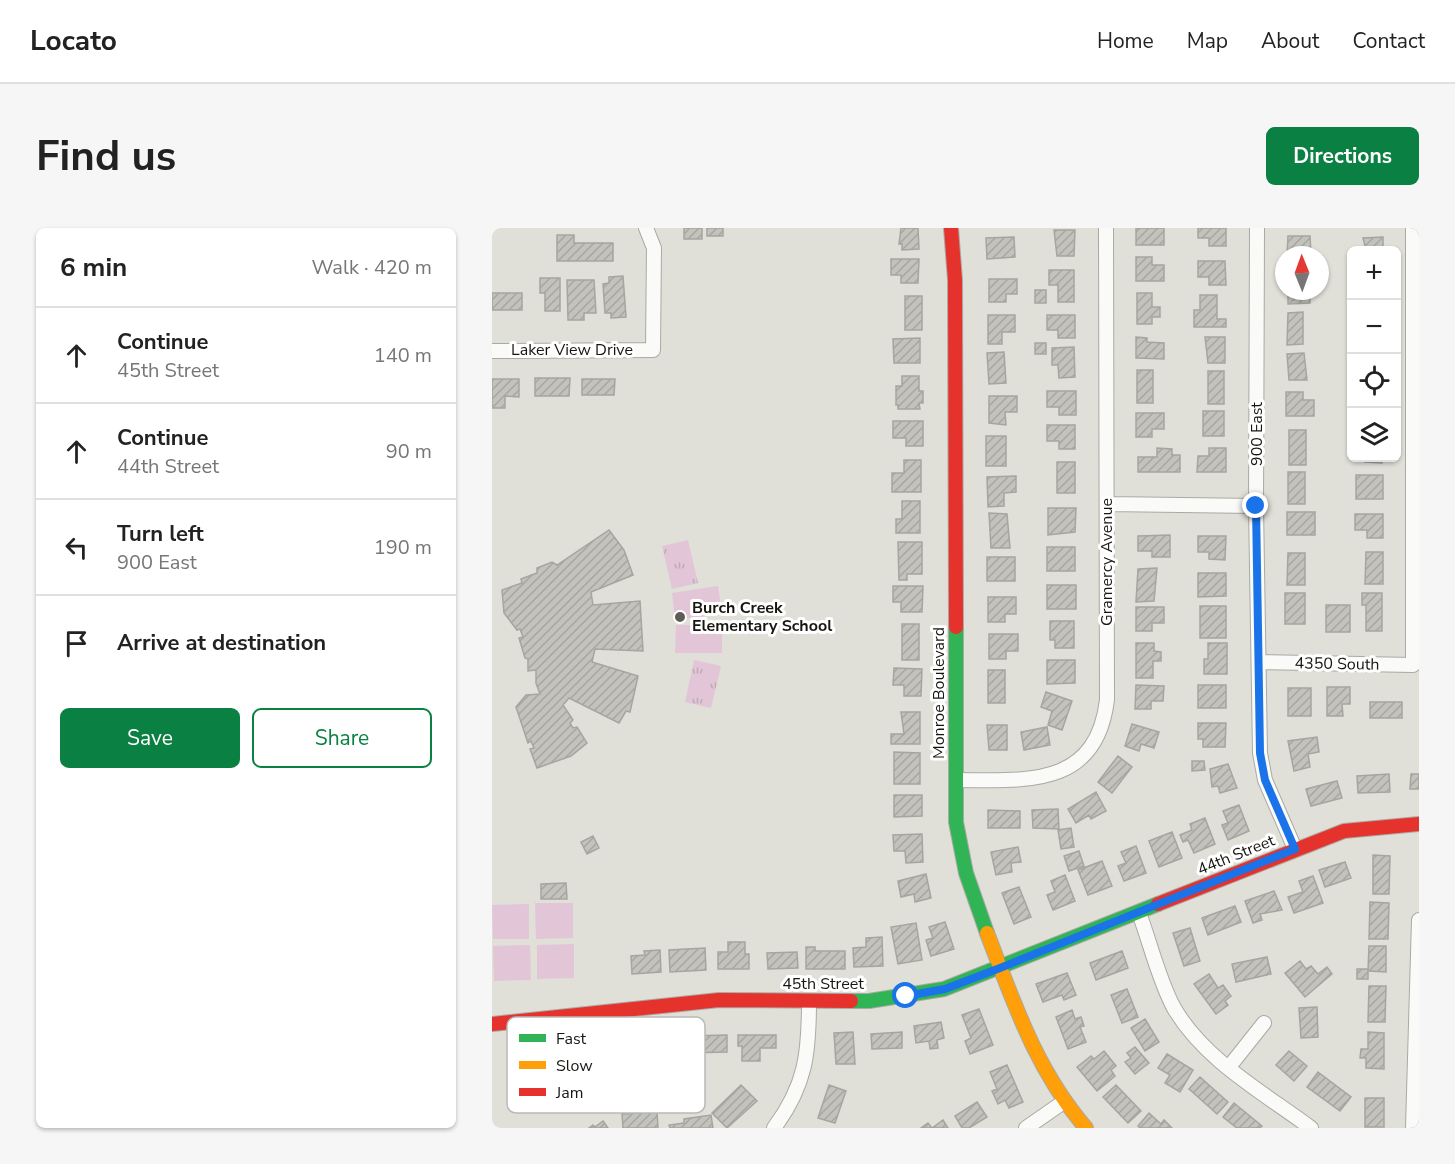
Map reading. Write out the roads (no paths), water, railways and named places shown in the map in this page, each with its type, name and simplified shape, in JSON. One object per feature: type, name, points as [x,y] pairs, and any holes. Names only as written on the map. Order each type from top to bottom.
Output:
[{"type":"street","name":"Laker View Drive","points":[[492,351],[653,350],[654,248],[646,228]]},
{"type":"street","name":"Monroe Boulevard","points":[[951,228],[955,280],[956,780],[959,859],[1035,1059],[1062,1103],[1086,1128]]},
{"type":"street","name":"Gramercy Avenue","points":[[956,780],[1022,779],[1062,772],[1089,751],[1100,735],[1107,700],[1106,228]]},
{"type":"street","name":"900 East","points":[[1257,228],[1256,506],[1260,753],[1265,780],[1295,849]]},
{"type":"street","points":[[1413,228],[1417,439]]},
{"type":"street","name":"4350 South","points":[[1260,662],[1413,665],[1417,439]]},
{"type":"street","points":[[1107,504],[1256,506]]},
{"type":"street","name":"44th Street","points":[[1139,912],[1344,831],[1419,824]]},
{"type":"street","points":[[1139,912],[1173,1006],[1192,1033],[1229,1067],[1311,1128]]},
{"type":"street","name":"45th Street","points":[[558,1017],[719,1000],[869,1001],[945,989],[1139,912]]},
{"type":"street","points":[[1413,1128],[1419,920]]},
{"type":"street","points":[[774,1128],[790,1106],[807,1062],[809,1001]]},
{"type":"street","name":"45th Street","points":[[492,1024],[507,1022]]},
{"type":"street","points":[[1229,1067],[1264,1023]]},
{"type":"street","points":[[1026,1128],[1062,1103]]},
{"type":"place","name":"Burch Creek Elementary School","points":[[680,617]]}]
